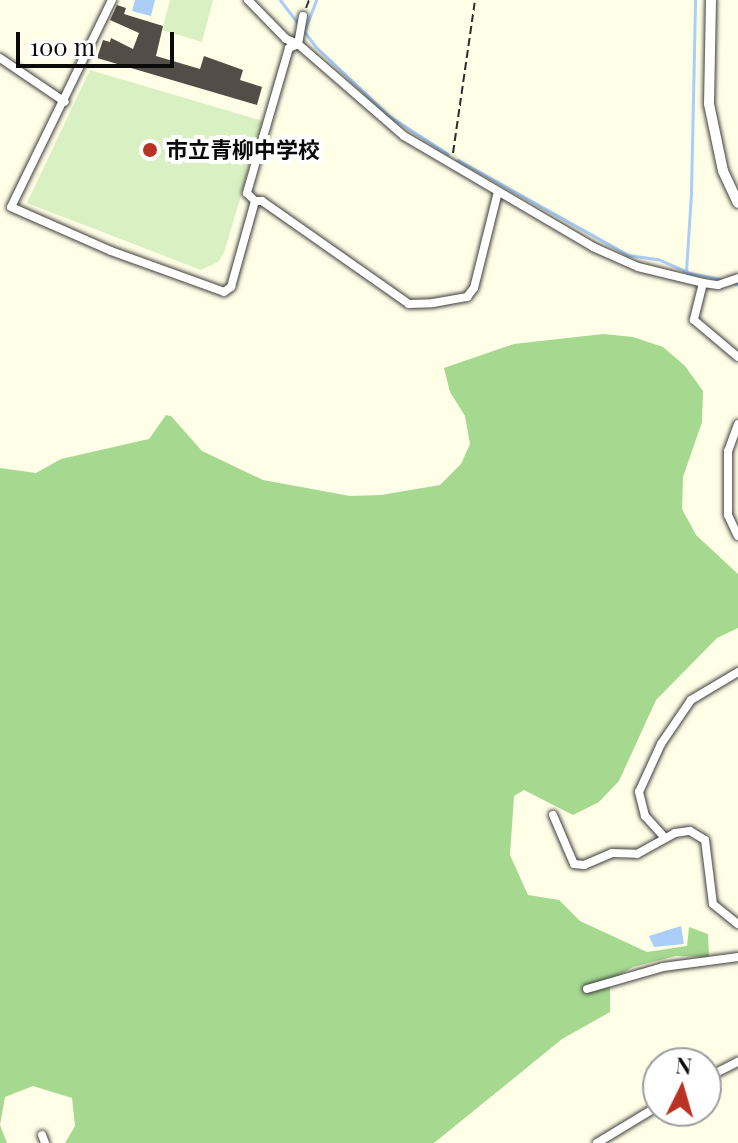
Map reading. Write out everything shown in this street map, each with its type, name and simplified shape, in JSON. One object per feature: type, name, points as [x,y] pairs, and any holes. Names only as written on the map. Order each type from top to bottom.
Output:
[{"type":"street","points":[[112,0],[65,102],[11,207],[111,251],[224,292],[231,287],[255,201]]},
{"type":"street","points":[[248,0],[286,39],[298,44],[404,136],[498,192],[613,257],[703,283],[718,285],[738,278]]},
{"type":"street","points":[[711,0],[710,115],[723,171],[738,203]]},
{"type":"street","points":[[298,44],[303,16]]},
{"type":"street","points":[[298,44],[289,48],[247,193],[255,201],[262,201],[409,304],[467,297],[474,288],[498,192]]},
{"type":"street","points":[[0,58],[65,102]]},
{"type":"street","points":[[703,283],[694,320],[738,357]]},
{"type":"street","points":[[738,424],[728,451],[728,515],[738,536]]},
{"type":"street","points":[[665,838],[645,816],[639,792],[661,744],[691,700],[738,672]]},
{"type":"street","points":[[553,815],[574,864],[584,865],[612,853],[637,854],[665,838],[690,831],[705,840],[713,904],[738,924]]},
{"type":"street","points":[[587,989],[663,967],[738,957]]},
{"type":"street","points":[[597,1143],[642,1116]]},
{"type":"path","points":[[452,165],[475,0]]},
{"type":"green space","points":[[170,0],[213,0],[202,42],[162,30]]},
{"type":"green space","points":[[90,70],[263,121],[224,253],[218,262],[201,270],[27,203]]},
{"type":"green space","points":[[603,334],[633,337],[663,347],[685,366],[703,391],[702,422],[683,477],[682,509],[696,535],[738,574],[738,628],[717,638],[656,700],[619,781],[599,802],[573,815],[524,790],[514,796],[510,855],[528,895],[559,900],[580,921],[647,952],[687,946],[689,927],[708,934],[709,957],[676,956],[633,967],[610,980],[610,1012],[562,1039],[434,1143],[65,1143],[75,1126],[72,1098],[33,1086],[5,1097],[0,1125],[0,468],[36,473],[61,459],[149,439],[166,415],[171,416],[202,451],[263,480],[350,496],[381,495],[440,485],[461,464],[470,444],[465,416],[450,392],[444,368],[514,344]]},
{"type":"green space","points":[[0,1125],[7,1143],[0,1143]]},
{"type":"water","points":[[135,0],[155,0],[151,16],[132,11]]},
{"type":"water","points":[[681,926],[684,944],[654,947],[649,936]]},
{"type":"building","points":[[117,5],[126,8],[124,14],[163,26],[156,56],[200,69],[204,56],[243,70],[240,80],[262,87],[257,105],[97,58],[103,40],[110,42],[111,38],[133,49],[139,33],[110,20]]},
{"type":"waterway","points":[[280,0],[316,47],[389,116],[448,154]]},
{"type":"waterway","points":[[305,29],[316,0]]},
{"type":"waterway","points":[[686,271],[691,193],[695,0]]},
{"type":"waterway","points":[[458,160],[628,255],[658,259],[690,273],[721,279]]},
{"type":"place","name":"市立青柳中学校","points":[[150,150]]}]
